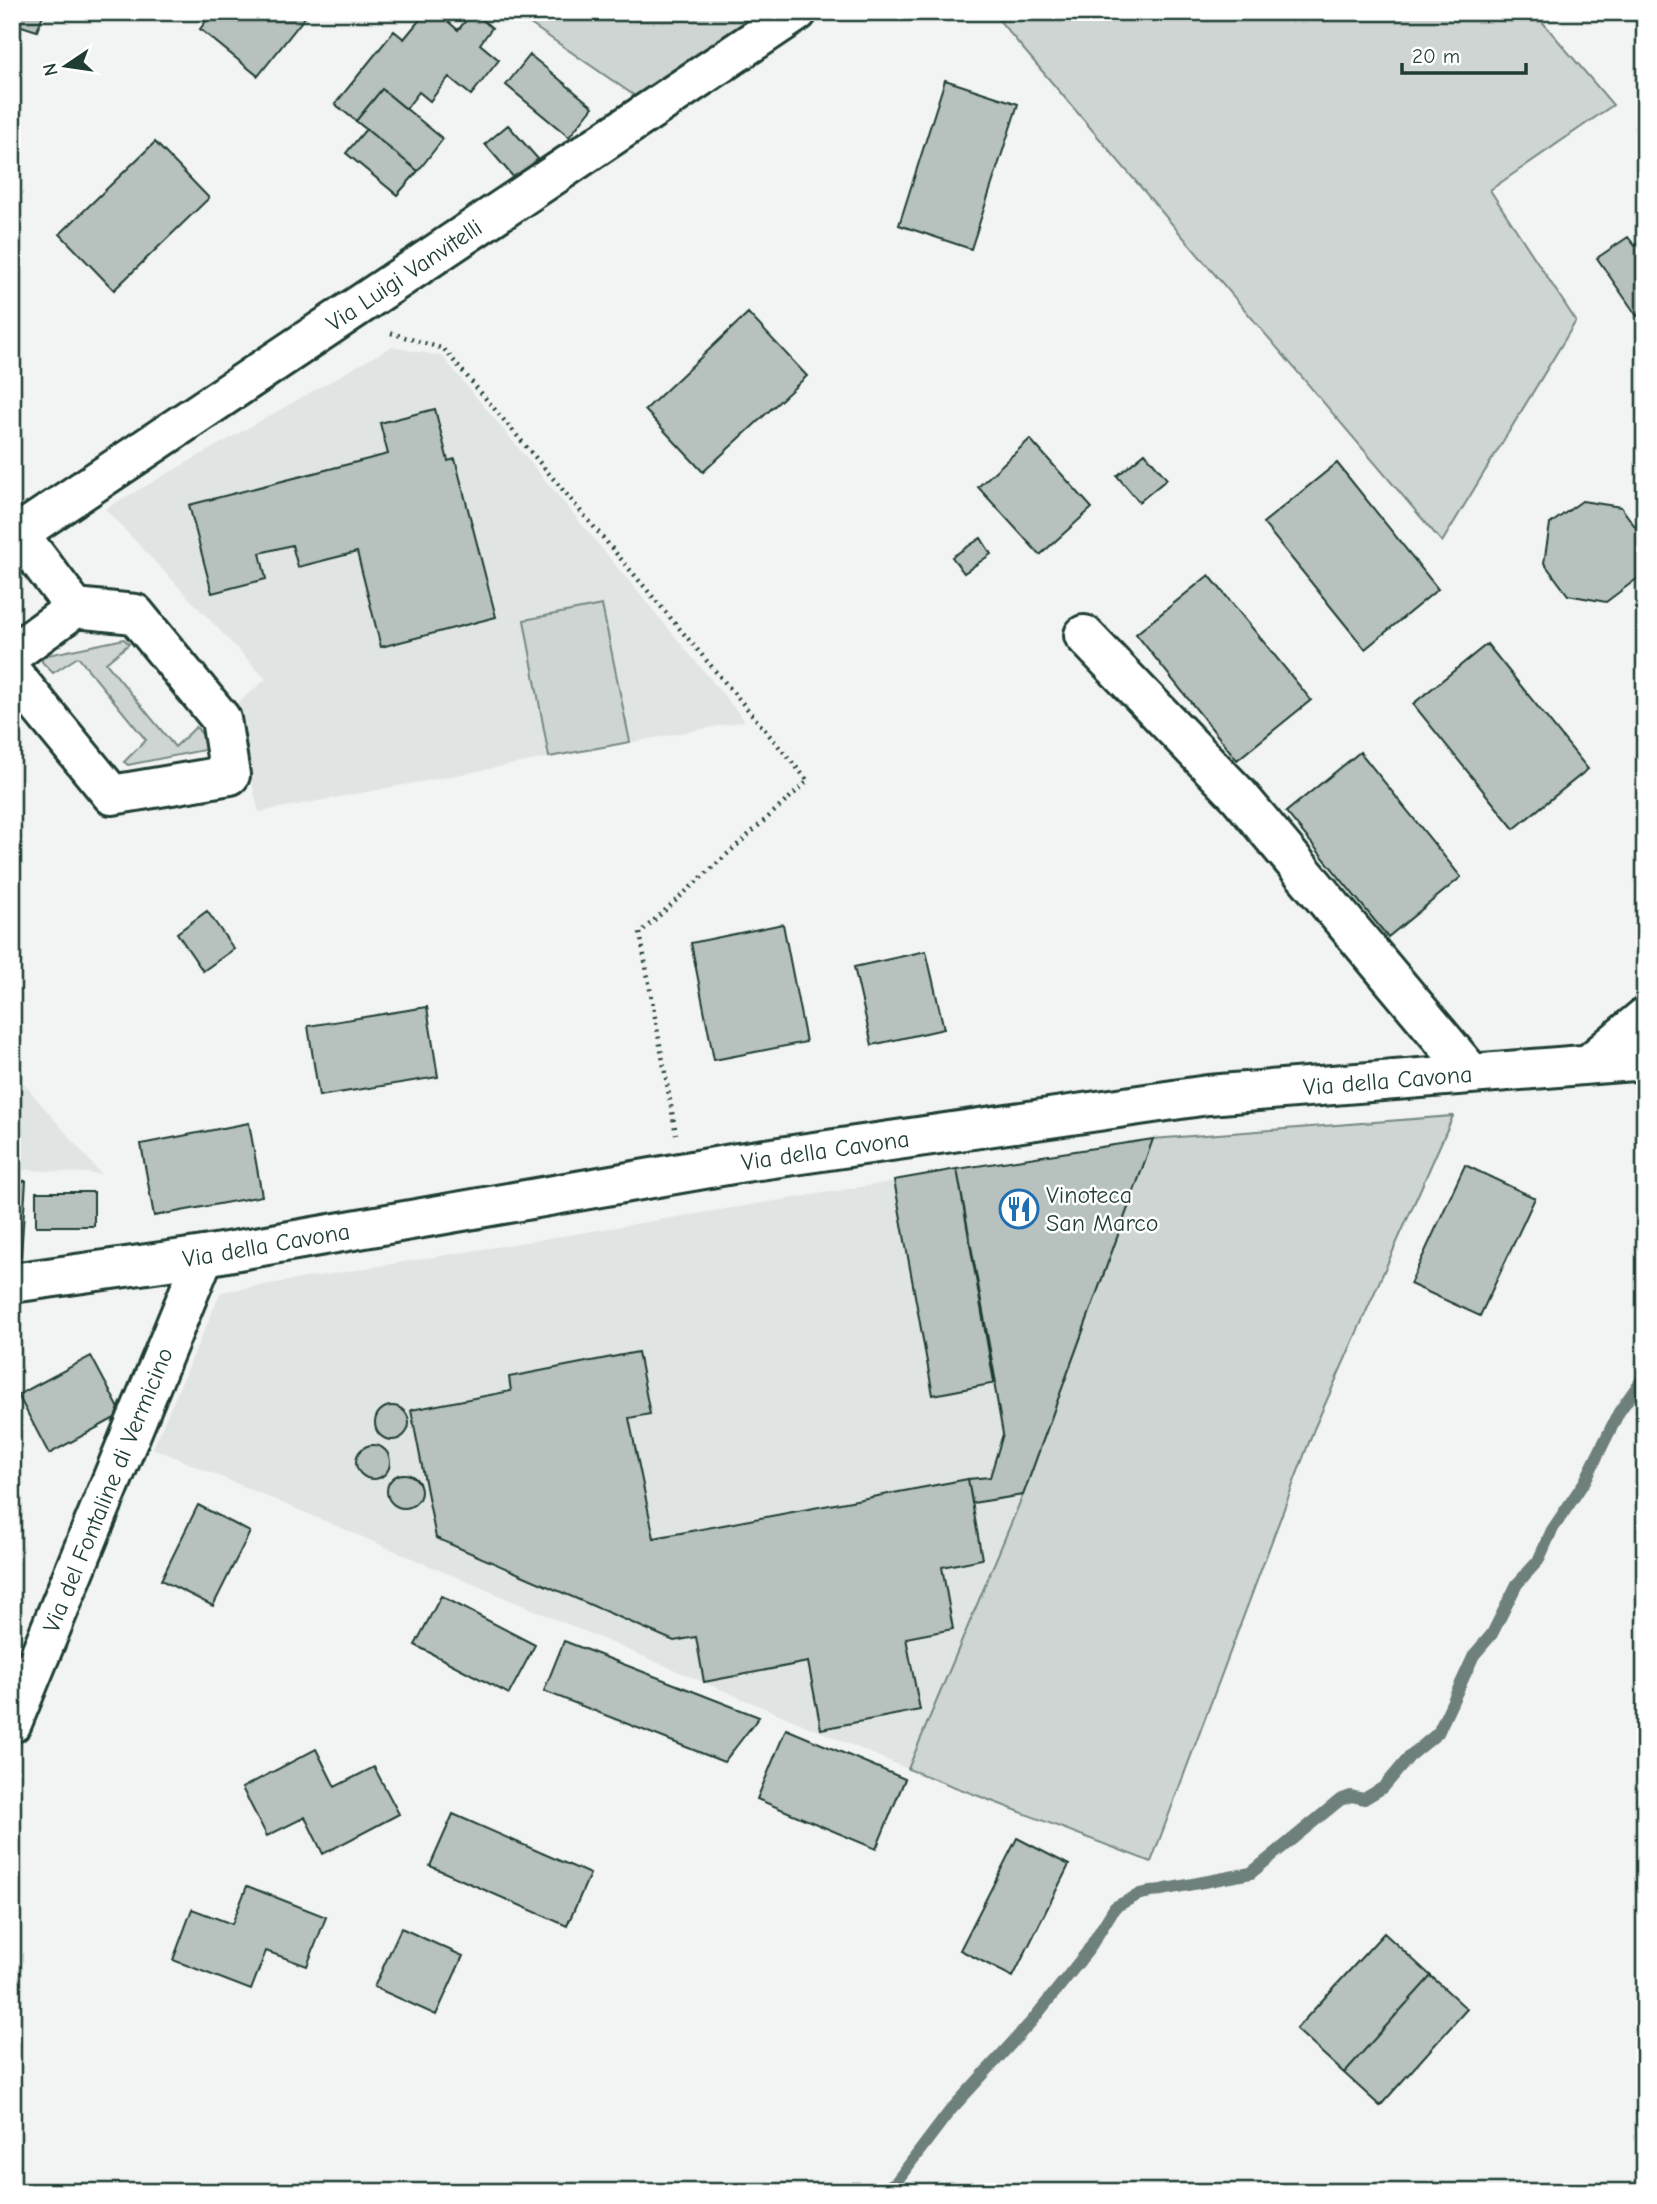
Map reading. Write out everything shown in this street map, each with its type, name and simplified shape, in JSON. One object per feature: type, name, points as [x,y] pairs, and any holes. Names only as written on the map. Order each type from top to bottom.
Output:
[{"type":"main road","name":"Via Luigi Vanvitelli","points":[[16,536],[797,12]]},
{"type":"main road","points":[[16,536],[75,608]]},
{"type":"main road","points":[[12,654],[75,608],[135,614],[221,719],[230,775],[112,794],[12,673]]},
{"type":"main road","points":[[1084,635],[1238,796],[1471,1073]]},
{"type":"main road","points":[[1589,1064],[1645,1017]]},
{"type":"main road","name":"Via della Cavona","points":[[12,1283],[204,1256],[684,1173],[1208,1095],[1645,1060]]},
{"type":"main road","name":"Via del Fontaline di Vermicino","points":[[12,1723],[204,1256]]},
{"type":"path","points":[[342,318],[444,349],[808,780],[640,933],[684,1173]]},
{"type":"shaded area","points":[[513,12],[798,12],[654,109]]},
{"type":"shaded area","points":[[992,12],[1534,12],[1613,105],[1490,190],[1576,321],[1442,542]]},
{"type":"shaded area","points":[[391,347],[442,356],[745,721],[259,812],[234,706],[266,679],[105,509]]},
{"type":"shaded area","points":[[602,605],[630,742],[549,757],[524,620]]},
{"type":"shaded area","points":[[124,639],[129,644],[106,663],[175,747],[196,727],[210,743],[209,749],[128,765],[124,762],[146,740],[78,657],[53,673],[42,662],[43,656]]},
{"type":"shaded area","points":[[12,1070],[101,1174],[12,1169]]},
{"type":"shaded area","points":[[1453,1116],[1314,1429],[1151,1862],[908,1769],[1023,1495],[1153,1139]]},
{"type":"shaded area","points":[[1153,1139],[1023,1495],[908,1769],[153,1448],[221,1292]]},
{"type":"building","points":[[12,12],[44,12],[37,31],[12,23]]},
{"type":"building","points":[[213,12],[309,12],[258,76],[200,29]]},
{"type":"building","points":[[426,12],[437,12],[458,30],[473,12],[492,28],[480,44],[499,60],[471,95],[449,77],[430,101],[419,92],[406,109],[382,89],[356,121],[335,104],[394,31],[404,39]]},
{"type":"building","points":[[530,55],[593,107],[569,137],[506,85]]},
{"type":"building","points":[[945,80],[1018,104],[971,249],[899,225]]},
{"type":"building","points":[[382,89],[443,139],[418,171],[356,121]]},
{"type":"building","points":[[508,125],[538,159],[515,179],[485,144]]},
{"type":"building","points":[[366,129],[418,171],[397,195],[346,153]]},
{"type":"building","points":[[155,142],[209,198],[114,290],[60,234]]},
{"type":"building","points":[[1628,237],[1635,246],[1645,239],[1645,311],[1637,316],[1597,258]]},
{"type":"building","points":[[748,313],[807,376],[703,472],[645,410]]},
{"type":"building","points":[[435,409],[448,461],[455,459],[496,617],[381,647],[357,552],[298,567],[292,545],[260,553],[266,579],[212,593],[189,505],[388,454],[380,423]]},
{"type":"building","points":[[1030,439],[1092,508],[1040,555],[978,487]]},
{"type":"building","points":[[1145,453],[1167,479],[1139,502],[1117,476]]},
{"type":"building","points":[[1337,463],[1438,589],[1365,649],[1263,523]]},
{"type":"building","points":[[1582,501],[1621,507],[1644,539],[1638,578],[1606,602],[1568,595],[1544,563],[1550,524]]},
{"type":"building","points":[[981,538],[991,554],[964,573],[952,557]]},
{"type":"building","points":[[1209,575],[1311,700],[1237,760],[1136,634]]},
{"type":"building","points":[[1487,644],[1588,769],[1514,829],[1413,704]]},
{"type":"building","points":[[1360,752],[1461,877],[1388,937],[1286,812]]},
{"type":"building","points":[[207,911],[234,949],[203,971],[177,933]]},
{"type":"building","points":[[783,924],[806,1042],[714,1060],[691,943]]},
{"type":"building","points":[[926,951],[944,1029],[872,1045],[854,967]]},
{"type":"building","points":[[427,1007],[438,1077],[319,1096],[308,1026]]},
{"type":"building","points":[[249,1123],[262,1196],[154,1216],[141,1144]]},
{"type":"building","points":[[1153,1139],[1023,1495],[972,1503],[968,1479],[990,1477],[1003,1434],[957,1169]]},
{"type":"building","points":[[1465,1165],[1535,1198],[1480,1316],[1410,1284]]},
{"type":"building","points":[[957,1169],[996,1383],[933,1395],[894,1180]]},
{"type":"building","points":[[12,1180],[26,1181],[21,1256],[12,1255]]},
{"type":"building","points":[[36,1192],[94,1192],[94,1226],[36,1226]]},
{"type":"building","points":[[638,1352],[650,1414],[629,1418],[654,1538],[968,1479],[982,1559],[942,1567],[953,1629],[906,1638],[920,1710],[821,1729],[808,1662],[704,1682],[696,1637],[674,1641],[436,1538],[411,1410],[511,1391],[509,1377]]},
{"type":"building","points":[[91,1356],[122,1414],[49,1454],[18,1395]]},
{"type":"building","points":[[392,1406],[404,1411],[409,1423],[404,1435],[392,1440],[380,1435],[375,1423],[380,1411]]},
{"type":"building","points":[[373,1445],[385,1450],[390,1462],[385,1474],[373,1479],[361,1474],[356,1462],[361,1450]]},
{"type":"building","points":[[404,1474],[416,1479],[421,1491],[416,1503],[404,1508],[392,1503],[387,1491],[392,1479]]},
{"type":"building","points":[[198,1505],[250,1532],[213,1606],[161,1580]]},
{"type":"building","points":[[441,1596],[535,1645],[509,1694],[415,1645]]},
{"type":"building","points":[[564,1641],[759,1717],[724,1762],[544,1691]]},
{"type":"building","points":[[786,1729],[905,1779],[876,1849],[757,1799]]},
{"type":"building","points":[[316,1749],[335,1787],[374,1767],[399,1814],[323,1854],[305,1817],[267,1836],[242,1788]]},
{"type":"building","points":[[453,1814],[590,1874],[567,1926],[430,1866]]},
{"type":"building","points":[[1017,1838],[1069,1865],[1013,1977],[960,1950]]},
{"type":"building","points":[[247,1886],[326,1917],[307,1966],[266,1951],[251,1990],[173,1960],[192,1909],[232,1924]]},
{"type":"building","points":[[401,1928],[463,1956],[436,2015],[374,1987]]},
{"type":"building","points":[[1384,1933],[1431,1976],[1344,2073],[1296,2029]]},
{"type":"building","points":[[1431,1976],[1467,2009],[1380,2106],[1344,2073]]},
{"type":"waterway","points":[[878,2192],[896,2182],[949,2112],[1031,2022],[1087,1952],[1115,1907],[1140,1894],[1251,1873],[1340,1800],[1351,1796],[1364,1799],[1384,1787],[1410,1756],[1438,1733],[1474,1655],[1492,1634],[1517,1584],[1538,1561],[1552,1530],[1585,1481],[1619,1412],[1645,1375]]},
{"type":"place","name":"Vinoteca San Marco","points":[[1019,1209]]}]
